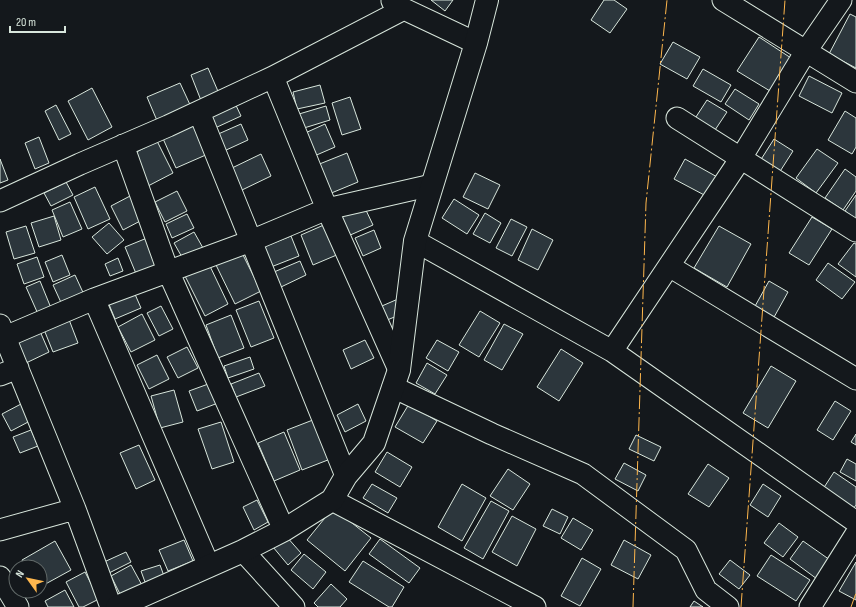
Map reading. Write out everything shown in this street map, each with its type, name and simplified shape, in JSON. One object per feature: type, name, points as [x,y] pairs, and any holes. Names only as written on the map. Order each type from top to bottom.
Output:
[{"type":"main road","points":[[117,607],[243,551],[284,530],[332,500],[346,476],[374,443],[396,378],[415,241],[476,43],[487,0]]},
{"type":"street","points":[[723,0],[856,82]]},
{"type":"street","points":[[612,351],[741,158],[806,51],[840,0]]},
{"type":"street","points":[[0,201],[199,112],[273,77],[397,5],[476,43]]},
{"type":"street","points":[[273,77],[396,378],[492,434],[583,474],[686,550],[706,590],[728,607]]},
{"type":"street","points":[[199,112],[346,476]]},
{"type":"street","points":[[677,118],[856,231]]},
{"type":"street","points":[[123,145],[168,271],[284,530]]},
{"type":"street","points":[[111,607],[75,509],[9,371],[3,331],[251,241],[327,209],[432,185]]},
{"type":"street","points":[[415,241],[612,351],[856,522]]},
{"type":"street","points":[[668,266],[856,379]]},
{"type":"street","points":[[94,299],[209,566]]},
{"type":"street","points":[[332,500],[535,607]]},
{"type":"street","points":[[0,530],[75,509]]},
{"type":"street","points":[[810,607],[856,534]]},
{"type":"street","points":[[243,551],[294,607]]},
{"type":"street","points":[[0,577],[18,607]]},
{"type":"building","points":[[431,0],[453,0],[445,11]]},
{"type":"building","points":[[604,0],[614,0],[627,9],[610,33],[591,20]]},
{"type":"building","points":[[850,14],[856,17],[856,68],[829,54]]},
{"type":"building","points":[[759,37],[791,58],[770,91],[737,71]]},
{"type":"building","points":[[673,42],[700,57],[687,79],[660,64]]},
{"type":"building","points":[[208,68],[220,96],[202,103],[191,75]]},
{"type":"building","points":[[703,69],[731,85],[721,102],[693,86]]},
{"type":"building","points":[[809,76],[842,93],[832,113],[799,96]]},
{"type":"building","points":[[180,83],[192,109],[158,123],[147,97]]},
{"type":"building","points":[[320,85],[325,103],[297,109],[293,92]]},
{"type":"building","points":[[92,88],[112,127],[88,140],[68,101]]},
{"type":"building","points":[[735,89],[759,104],[749,120],[725,104]]},
{"type":"building","points":[[350,97],[361,129],[342,135],[332,103]]},
{"type":"building","points":[[233,99],[241,116],[215,128],[207,111]]},
{"type":"building","points":[[707,100],[727,112],[713,133],[694,120]]},
{"type":"building","points":[[56,105],[71,134],[59,140],[45,111]]},
{"type":"building","points":[[326,106],[330,120],[304,128],[299,114]]},
{"type":"building","points":[[845,111],[856,118],[856,147],[852,154],[828,140]]},
{"type":"building","points":[[193,119],[208,154],[176,168],[161,134]]},
{"type":"building","points":[[241,124],[248,140],[224,151],[216,135]]},
{"type":"building","points":[[325,124],[335,147],[312,157],[303,134]]},
{"type":"building","points":[[39,137],[49,163],[35,169],[25,143]]},
{"type":"building","points":[[774,139],[793,151],[779,173],[760,161]]},
{"type":"building","points":[[157,141],[173,173],[148,186],[133,154]]},
{"type":"building","points":[[817,149],[838,163],[816,193],[796,178]]},
{"type":"building","points":[[347,153],[358,182],[329,194],[317,165]]},
{"type":"building","points":[[261,154],[271,176],[242,190],[232,168]]},
{"type":"building","points":[[0,159],[8,180],[0,183]]},
{"type":"building","points":[[685,159],[719,178],[708,197],[674,179]]},
{"type":"building","points":[[845,169],[856,177],[856,191],[843,210],[825,198]]},
{"type":"building","points":[[475,173],[500,185],[488,209],[463,197]]},
{"type":"building","points":[[66,182],[73,195],[51,206],[44,193]]},
{"type":"building","points":[[95,187],[110,219],[88,229],[74,197]]},
{"type":"building","points":[[177,191],[187,211],[165,222],[155,202]]},
{"type":"building","points":[[132,195],[144,219],[123,230],[111,206]]},
{"type":"building","points":[[856,195],[856,219],[845,211]]},
{"type":"building","points":[[454,199],[479,215],[467,234],[442,218]]},
{"type":"building","points":[[70,202],[82,229],[63,237],[52,210]]},
{"type":"building","points":[[364,206],[373,225],[348,236],[339,217]]},
{"type":"building","points":[[485,213],[501,223],[490,243],[473,234]]},
{"type":"building","points":[[187,214],[194,228],[172,238],[166,224]]},
{"type":"building","points":[[54,216],[61,240],[39,247],[31,223]]},
{"type":"building","points":[[812,217],[832,229],[809,265],[789,253]]},
{"type":"building","points":[[511,219],[527,227],[512,256],[496,248]]},
{"type":"building","points":[[109,223],[124,240],[107,254],[92,237]]},
{"type":"building","points":[[326,224],[339,254],[313,265],[301,235]]},
{"type":"building","points":[[26,226],[35,253],[14,259],[6,232]]},
{"type":"building","points":[[719,226],[751,244],[727,287],[694,268]]},
{"type":"building","points":[[532,229],[553,240],[538,270],[518,260]]},
{"type":"building","points":[[374,230],[381,248],[363,256],[355,238]]},
{"type":"building","points":[[194,232],[203,248],[183,259],[174,243]]},
{"type":"building","points":[[291,236],[299,256],[271,267],[263,247]]},
{"type":"building","points":[[147,238],[159,267],[137,276],[125,247]]},
{"type":"building","points":[[854,243],[856,244],[856,277],[838,264]]},
{"type":"building","points":[[242,253],[261,291],[235,304],[216,265]]},
{"type":"building","points":[[62,255],[70,275],[53,282],[45,262]]},
{"type":"building","points":[[37,257],[44,277],[24,284],[17,264]]},
{"type":"building","points":[[118,258],[123,271],[110,276],[105,264]]},
{"type":"building","points":[[300,261],[306,275],[281,287],[274,272]]},
{"type":"building","points":[[208,262],[228,304],[205,316],[184,274]]},
{"type":"building","points":[[828,263],[855,282],[842,299],[816,280]]},
{"type":"building","points":[[75,275],[86,299],[64,309],[53,285]]},
{"type":"building","points":[[40,281],[51,308],[38,314],[26,287]]},
{"type":"building","points":[[769,281],[788,292],[773,319],[754,308]]},
{"type":"building","points":[[134,292],[141,308],[115,319],[108,302]]},
{"type":"building","points":[[398,299],[404,313],[380,323],[375,309]]},
{"type":"building","points":[[259,301],[274,338],[251,347],[236,310]]},
{"type":"building","points":[[161,306],[173,329],[159,336],[147,313]]},
{"type":"building","points":[[480,311],[500,323],[479,357],[459,345]]},
{"type":"building","points":[[142,314],[155,340],[131,352],[118,327]]},
{"type":"building","points":[[231,315],[244,348],[218,358],[206,325]]},
{"type":"building","points":[[68,317],[78,343],[53,352],[43,327]]},
{"type":"building","points":[[504,324],[523,334],[502,370],[484,360]]},
{"type":"building","points":[[39,329],[49,352],[26,363],[15,340]]},
{"type":"building","points":[[365,340],[374,358],[351,369],[343,350]]},
{"type":"building","points":[[437,340],[459,352],[448,371],[426,358]]},
{"type":"building","points":[[187,347],[198,368],[178,378],[167,357]]},
{"type":"building","points":[[561,349],[583,363],[559,401],[537,387]]},
{"type":"building","points":[[157,355],[169,379],[149,389],[137,365]]},
{"type":"building","points":[[250,357],[254,369],[228,378],[224,366]]},
{"type":"building","points":[[427,363],[447,375],[435,394],[416,383]]},
{"type":"building","points":[[771,366],[796,381],[768,428],[743,413]]},
{"type":"building","points":[[259,373],[265,386],[236,397],[231,384]]},
{"type":"building","points":[[211,383],[218,403],[197,411],[189,391]]},
{"type":"building","points":[[174,390],[183,422],[160,428],[151,396]]},
{"type":"building","points":[[835,401],[851,411],[833,440],[817,430]]},
{"type":"building","points":[[21,404],[30,421],[11,431],[2,414]]},
{"type":"building","points":[[358,404],[366,421],[345,432],[337,415]]},
{"type":"building","points":[[409,404],[437,421],[423,443],[395,427]]},
{"type":"building","points":[[318,418],[333,458],[302,470],[287,430]]},
{"type":"building","points":[[221,422],[234,462],[212,469],[198,429]]},
{"type":"building","points":[[31,430],[38,446],[20,453],[13,437]]},
{"type":"building","points":[[284,432],[300,470],[274,481],[258,443]]},
{"type":"building","points":[[856,434],[856,445],[851,442]]},
{"type":"building","points":[[636,435],[661,447],[654,461],[629,449]]},
{"type":"building","points":[[139,445],[155,480],[136,489],[120,453]]},
{"type":"building","points":[[387,452],[412,467],[400,487],[375,472]]},
{"type":"building","points":[[847,459],[856,464],[856,481],[840,472]]},
{"type":"building","points":[[624,463],[646,475],[638,491],[615,479]]},
{"type":"building","points":[[708,464],[729,478],[709,507],[688,494]]},
{"type":"building","points":[[508,469],[530,484],[513,510],[490,496]]},
{"type":"building","points":[[834,472],[856,487],[856,505],[851,512],[821,492]]},
{"type":"building","points":[[372,484],[397,498],[388,513],[363,498]]},
{"type":"building","points":[[462,484],[486,498],[462,541],[438,527]]},
{"type":"building","points":[[763,484],[781,496],[768,517],[750,505]]},
{"type":"building","points":[[257,500],[268,522],[254,530],[243,507]]},
{"type":"building","points":[[491,501],[509,511],[483,559],[464,548]]},
{"type":"building","points":[[333,508],[371,538],[345,571],[307,540]]},
{"type":"building","points":[[552,509],[568,517],[560,534],[543,526]]},
{"type":"building","points":[[512,516],[536,529],[517,566],[492,552]]},
{"type":"building","points":[[573,518],[593,530],[581,550],[561,538]]},
{"type":"building","points":[[779,523],[798,537],[783,557],[764,543]]},
{"type":"building","points":[[286,536],[301,553],[288,565],[273,547]]},
{"type":"building","points":[[380,539],[420,568],[409,583],[369,554]]},
{"type":"building","points":[[184,540],[193,561],[168,571],[159,550]]},
{"type":"building","points":[[624,540],[651,555],[638,579],[611,565]]},
{"type":"building","points":[[55,541],[71,570],[48,583],[48,559],[24,559]]},
{"type":"building","points":[[803,541],[830,560],[817,579],[790,559]]},
{"type":"building","points":[[126,552],[131,562],[109,573],[104,562]]},
{"type":"building","points":[[304,554],[326,572],[313,589],[291,570]]},
{"type":"building","points":[[771,555],[810,580],[796,601],[757,576]]},
{"type":"building","points":[[582,558],[601,569],[580,606],[561,596]]},
{"type":"building","points":[[730,560],[750,575],[739,589],[719,574]]},
{"type":"building","points":[[363,561],[404,587],[392,607],[389,607],[349,582]]},
{"type":"building","points":[[856,562],[856,600],[839,591]]},
{"type":"building","points":[[131,565],[143,587],[122,598],[111,576]]},
{"type":"building","points":[[160,565],[164,576],[145,582],[141,571]]},
{"type":"building","points":[[85,572],[99,599],[83,607],[79,607],[66,582]]},
{"type":"building","points":[[331,584],[347,599],[340,607],[318,607],[314,603]]},
{"type":"building","points":[[65,590],[74,607],[48,607],[45,601]]},
{"type":"building","points":[[694,601],[703,607],[690,607]]},
{"type":"power","points":[[633,607],[646,203],[667,0]]},
{"type":"power","points":[[741,607],[785,0]]},
{"type":"power","points":[[851,607],[856,593]]}]
